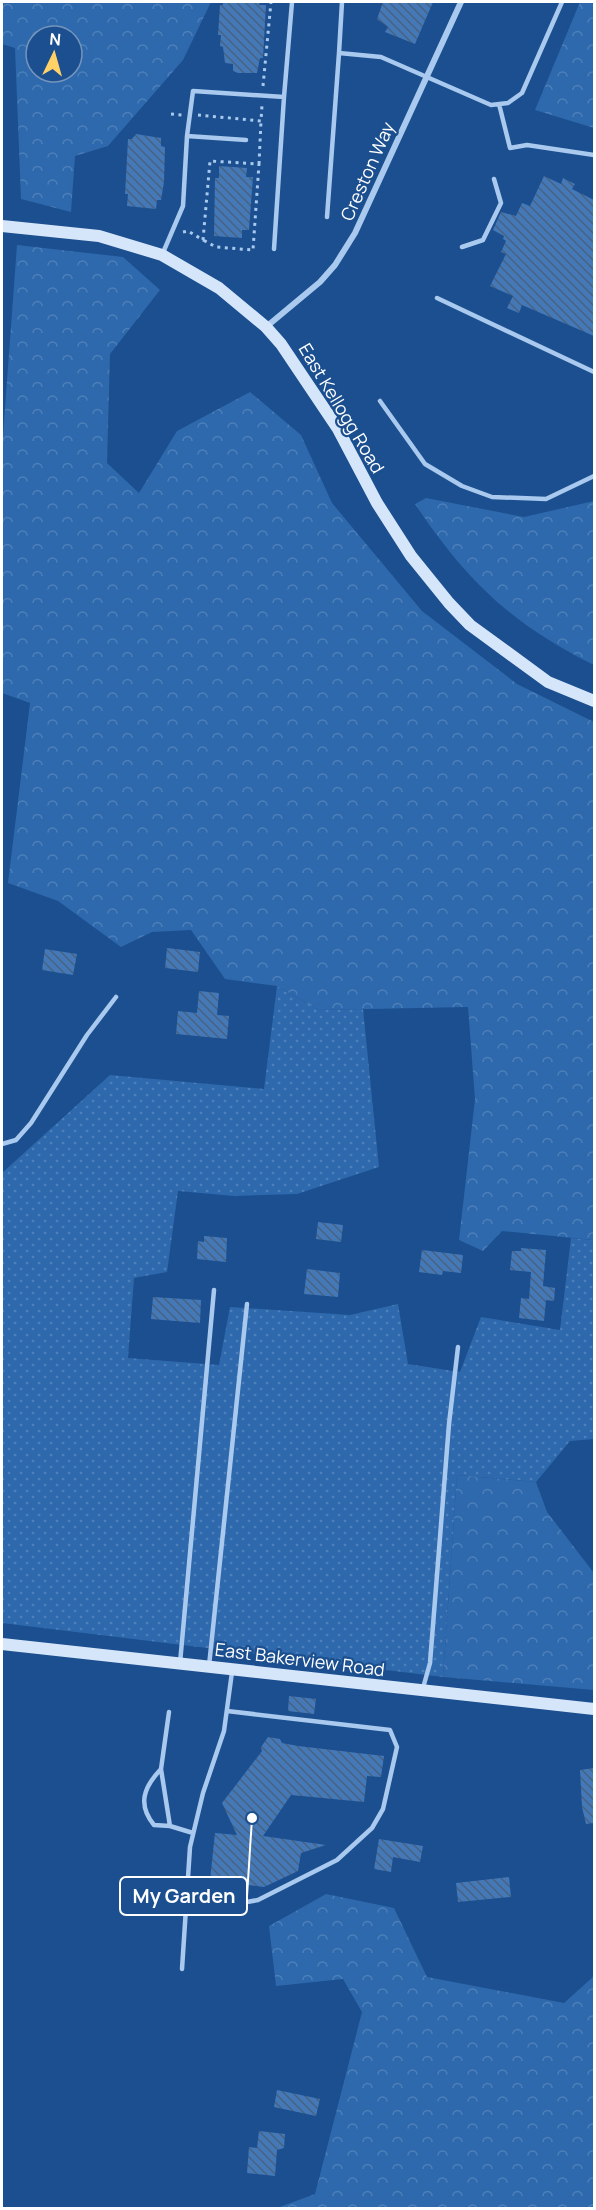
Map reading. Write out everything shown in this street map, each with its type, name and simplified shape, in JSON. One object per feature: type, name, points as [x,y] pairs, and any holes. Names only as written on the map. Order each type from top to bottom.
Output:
[{"type":"street","name":"Creston Way","points":[[266,327],[320,282],[335,266],[355,233],[461,2]]},
{"type":"street","name":"East Kellogg Road","points":[[2,226],[99,236],[162,255],[219,288],[266,327],[291,357],[338,429],[377,503],[411,556],[449,603],[470,625],[548,682],[594,700]]},
{"type":"street","name":"East Bakerview Road","points":[[2,1644],[594,1710]]},
{"type":"lane","points":[[274,249],[292,2]]},
{"type":"lane","points":[[327,217],[342,2]]},
{"type":"lane","points":[[339,53],[381,57],[491,105],[508,103],[522,93],[562,2]]},
{"type":"lane","points":[[162,255],[183,206],[187,136],[193,91],[284,97]]},
{"type":"lane","points":[[499,104],[510,148],[527,144],[594,155]]},
{"type":"lane","points":[[187,136],[246,140]]},
{"type":"lane","points":[[462,247],[483,240],[501,203],[494,179]]},
{"type":"lane","points":[[437,298],[594,372]]},
{"type":"lane","points":[[380,401],[425,464],[462,486],[492,497],[546,499],[594,476]]},
{"type":"lane","points":[[2,1144],[16,1140],[31,1123],[87,1035],[116,997]]},
{"type":"lane","points":[[180,1663],[214,1290]]},
{"type":"lane","points":[[209,1666],[247,1304]]},
{"type":"lane","points":[[423,1691],[430,1663],[449,1424],[458,1347]]},
{"type":"lane","points":[[182,1969],[193,1833],[203,1793],[224,1731],[232,1669]]},
{"type":"lane","points":[[185,1913],[258,1900],[337,1860],[372,1828],[383,1809],[397,1747],[390,1730],[227,1711]]},
{"type":"lane","points":[[170,1712],[161,1769],[170,1826]]},
{"type":"lane","points":[[161,1769],[148,1783],[144,1798],[146,1815],[154,1825],[170,1826],[193,1833]]},
{"type":"path","points":[[171,235],[188,231],[216,247],[253,250],[261,121]]},
{"type":"path","points":[[203,240],[210,161],[259,164]]},
{"type":"green space","points":[[2,2],[211,2],[183,60],[108,146],[75,156],[71,212],[21,199],[15,48],[2,44]]},
{"type":"green space","points":[[580,2],[594,2],[594,128],[535,110]]},
{"type":"green space","points":[[17,245],[123,257],[160,290],[110,354],[107,463],[139,493],[177,431],[250,392],[301,435],[332,503],[422,611],[517,684],[594,722],[594,1240],[502,1231],[483,1251],[459,1240],[475,1099],[468,1007],[319,1010],[277,986],[225,979],[191,930],[152,932],[121,947],[58,901],[8,883],[30,703],[2,693],[2,449]]},
{"type":"green space","points":[[426,498],[524,517],[594,501],[594,665],[538,633],[492,598],[453,555],[415,504]]},
{"type":"green space","points":[[277,986],[319,1010],[363,1009],[379,1167],[297,1194],[234,1196],[178,1191],[167,1272],[134,1278],[128,1358],[219,1365],[230,1307],[350,1315],[398,1304],[408,1364],[460,1372],[481,1317],[560,1330],[571,1238],[594,1240],[594,1439],[570,1441],[536,1482],[457,1475],[443,1677],[2,1623],[2,1173],[110,1075],[264,1089]]},
{"type":"green space","points":[[457,1475],[536,1482],[547,1512],[594,1573],[594,1690],[443,1677]]},
{"type":"green space","points":[[326,1894],[394,1908],[427,1977],[564,2003],[594,1976],[594,2208],[277,2208],[315,2194],[362,2012],[343,1979],[276,1986],[269,1926]]},
{"type":"building","points":[[223,2],[260,2],[259,5],[266,5],[263,58],[260,58],[257,73],[238,73],[233,71],[233,64],[225,63],[223,47],[220,46],[221,35],[218,35],[220,5],[223,5]]},
{"type":"building","points":[[383,2],[433,2],[415,44],[385,32],[388,27],[377,19]]},
{"type":"building","points":[[136,134],[161,138],[161,146],[165,147],[164,182],[161,200],[157,200],[156,209],[127,206],[128,194],[125,194],[128,139],[132,139]]},
{"type":"building","points":[[219,166],[247,168],[246,177],[253,177],[249,230],[242,230],[242,238],[214,236],[215,178],[219,178]]},
{"type":"building","points":[[544,176],[561,184],[563,178],[575,184],[572,189],[594,200],[594,336],[522,305],[519,313],[507,308],[513,296],[490,286],[506,254],[501,252],[506,241],[503,239],[504,236],[493,230],[501,212],[516,216],[522,203],[530,206]]},
{"type":"building","points":[[167,948],[200,952],[198,972],[165,968]]},
{"type":"building","points":[[45,949],[77,954],[73,975],[42,970]]},
{"type":"building","points":[[199,991],[219,993],[217,1015],[229,1016],[227,1039],[176,1034],[178,1011],[197,1013]]},
{"type":"building","points":[[318,1222],[343,1225],[341,1242],[316,1239]]},
{"type":"building","points":[[204,1236],[227,1238],[226,1262],[197,1259],[198,1241],[204,1242]]},
{"type":"building","points":[[521,1248],[546,1250],[543,1286],[555,1288],[554,1301],[546,1300],[544,1321],[519,1318],[521,1298],[529,1299],[531,1272],[510,1270],[512,1251],[521,1251]]},
{"type":"building","points":[[422,1250],[463,1255],[461,1273],[443,1271],[442,1275],[419,1272]]},
{"type":"building","points":[[307,1269],[340,1273],[338,1297],[304,1294]]},
{"type":"building","points":[[153,1297],[201,1300],[200,1323],[151,1319]]},
{"type":"building","points":[[289,1696],[316,1699],[314,1714],[288,1711]]},
{"type":"building","points":[[268,1737],[298,1746],[384,1756],[381,1777],[367,1776],[364,1802],[291,1795],[263,1836],[326,1845],[301,1853],[298,1871],[264,1887],[210,1880],[215,1833],[237,1835],[222,1803],[262,1751],[261,1747]]},
{"type":"building","points":[[594,1768],[594,1823],[586,1824],[582,1807],[580,1770]]},
{"type":"building","points":[[379,1839],[423,1846],[420,1862],[393,1857],[391,1872],[374,1869]]},
{"type":"building","points":[[509,1877],[511,1897],[458,1902],[456,1883]]},
{"type":"building","points":[[277,2090],[320,2099],[316,2116],[274,2107]]},
{"type":"building","points":[[259,2131],[285,2134],[284,2148],[277,2150],[275,2176],[247,2173],[249,2147],[257,2148]]},
{"type":"place","name":"My Garden","points":[[252,1818]]}]
